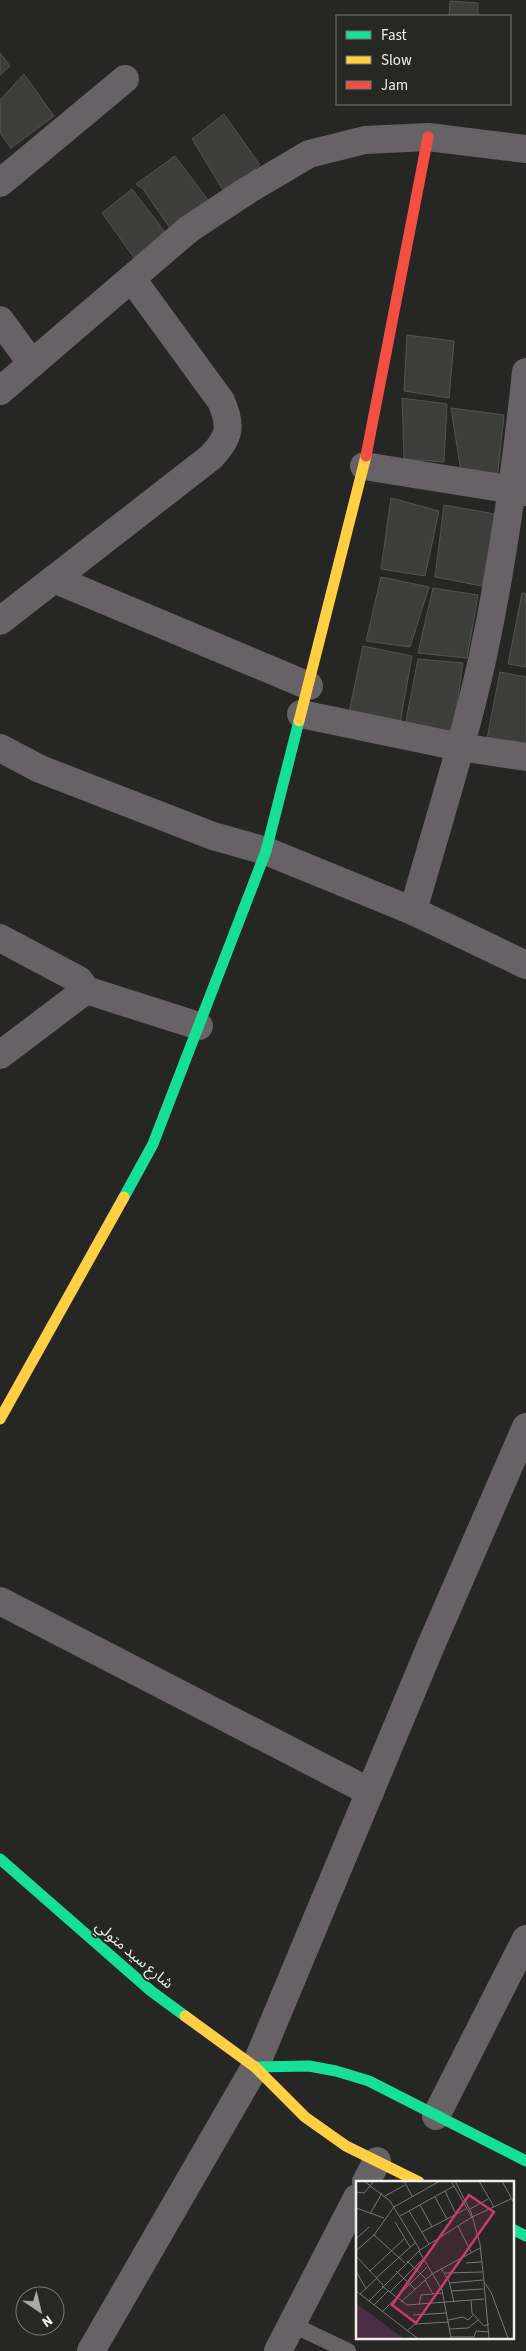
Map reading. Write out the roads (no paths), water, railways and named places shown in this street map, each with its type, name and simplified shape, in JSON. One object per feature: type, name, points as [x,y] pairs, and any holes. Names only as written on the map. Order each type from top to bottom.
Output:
[{"type":"street","points":[[0,183],[125,79]]},
{"type":"street","points":[[0,392],[189,229],[248,190],[309,154],[365,140],[428,137],[526,148]]},
{"type":"street","points":[[0,1419],[153,1144],[266,851],[364,466],[428,137]]},
{"type":"street","points":[[0,621],[211,457],[223,444],[228,430],[228,416],[221,401],[132,279]]},
{"type":"street","points":[[0,320],[32,364]]},
{"type":"street","points":[[413,911],[460,747],[483,656],[519,491],[526,372]]},
{"type":"street","points":[[364,466],[519,491]]},
{"type":"street","points":[[54,579],[309,686]]},
{"type":"street","points":[[301,714],[460,747],[526,757]]},
{"type":"street","points":[[0,748],[40,769],[213,836],[266,851],[413,911],[526,965]]},
{"type":"street","points":[[0,938],[80,980],[86,990],[199,1026]]},
{"type":"street","points":[[0,1055],[86,990]]},
{"type":"street","points":[[91,2351],[255,2067],[432,1642],[526,1427]]},
{"type":"street","points":[[0,1602],[370,1792]]},
{"type":"street","name":"شارع سيد متولي","points":[[0,1859],[151,1991],[255,2067],[278,2093],[312,2122],[346,2146],[371,2172],[414,2181]]},
{"type":"street","points":[[436,2116],[524,1949]]},
{"type":"street","points":[[255,2067],[309,2066],[336,2071],[369,2081],[526,2162]]},
{"type":"street","points":[[278,2351],[356,2200]]},
{"type":"street","points":[[514,2230],[526,2236]]},
{"type":"lane","points":[[291,2324],[348,2351]]}]
